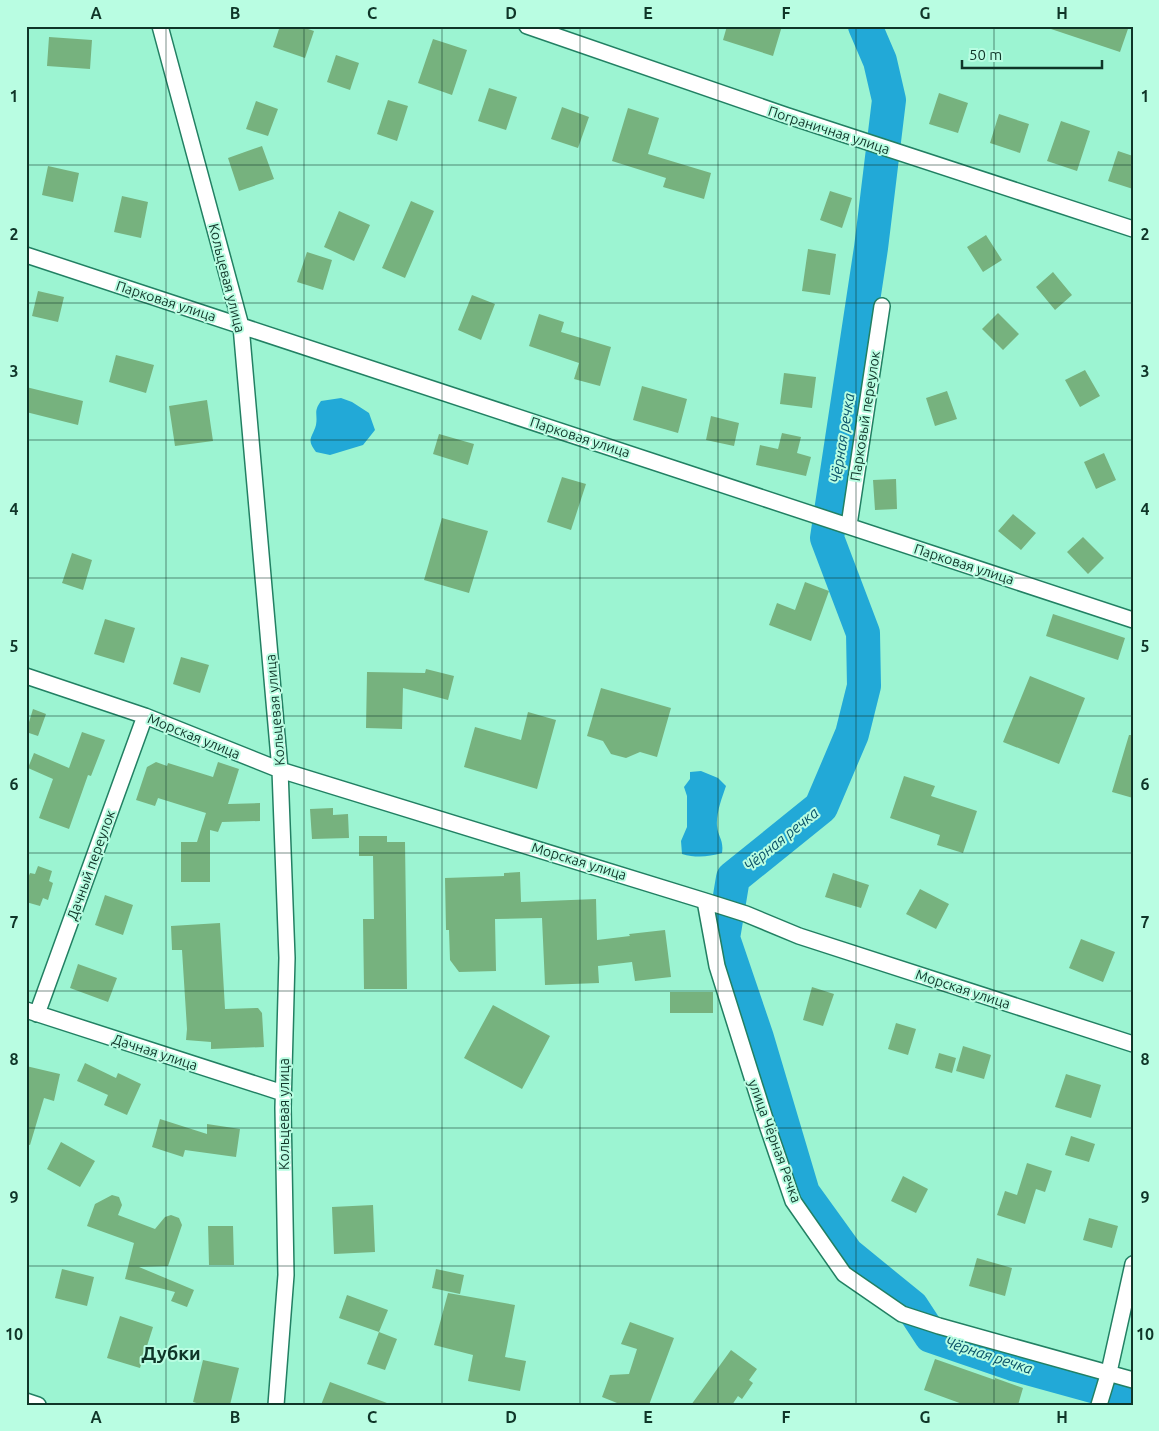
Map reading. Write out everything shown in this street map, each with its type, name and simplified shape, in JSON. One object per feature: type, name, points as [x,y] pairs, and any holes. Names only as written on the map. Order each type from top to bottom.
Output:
[{"type":"street","name":"Кольцевая улица","points":[[160,26],[241,326],[280,770],[287,958],[283,1093],[286,1275],[276,1405]]},
{"type":"street","name":"Пограничная улица","points":[[527,26],[894,152],[1133,229]]},
{"type":"street","name":"Парковая улица","points":[[26,254],[1133,620]]},
{"type":"street","name":"Парковый переулок","points":[[846,524],[882,306]]},
{"type":"street","name":"Морская улица","points":[[26,676],[144,716],[280,770],[746,914],[800,936],[1133,1044]]},
{"type":"street","name":"Дачный переулок","points":[[32,1012],[144,716]]},
{"type":"street","name":"улица Чёрная Речка","points":[[708,902],[717,966],[793,1201],[844,1274],[902,1314],[1133,1380]]},
{"type":"street","name":"Дачная улица","points":[[32,1012],[283,1093]]},
{"type":"street","points":[[1100,1404],[1133,1264]]},
{"type":"street","points":[[26,1401],[38,1405]]},
{"type":"water","points":[[341,398],[352,402],[369,413],[375,430],[363,445],[330,455],[316,452],[311,444],[311,438],[316,425],[317,408],[321,401]]},
{"type":"water","points":[[701,771],[718,778],[726,786],[717,816],[722,853],[707,856],[682,854],[681,841],[687,827],[687,796],[684,787],[690,779],[690,772]]},
{"type":"building","points":[[280,26],[299,26],[314,31],[305,58],[273,47]]},
{"type":"building","points":[[727,26],[782,26],[773,56],[723,40]]},
{"type":"building","points":[[1052,26],[1129,26],[1120,52],[1051,29]]},
{"type":"building","points":[[49,37],[92,40],[90,69],[47,66]]},
{"type":"building","points":[[433,39],[467,50],[452,95],[418,83]]},
{"type":"building","points":[[336,55],[359,63],[350,90],[327,82]]},
{"type":"building","points":[[489,88],[517,97],[506,130],[478,121]]},
{"type":"building","points":[[939,93],[968,103],[958,133],[929,124]]},
{"type":"building","points":[[388,100],[408,106],[397,141],[377,134]]},
{"type":"building","points":[[256,101],[278,109],[268,136],[246,129]]},
{"type":"building","points":[[562,107],[589,117],[578,148],[551,139]]},
{"type":"building","points":[[628,108],[659,118],[648,154],[711,173],[704,199],[663,187],[666,178],[612,161]]},
{"type":"building","points":[[999,114],[1029,124],[1020,153],[990,143]]},
{"type":"building","points":[[1061,121],[1090,131],[1077,171],[1047,161]]},
{"type":"building","points":[[262,146],[274,179],[239,191],[228,158]]},
{"type":"building","points":[[1118,151],[1133,156],[1133,189],[1108,181]]},
{"type":"building","points":[[48,166],[79,173],[73,202],[42,195]]},
{"type":"building","points":[[830,191],[852,198],[842,228],[820,220]]},
{"type":"building","points":[[122,196],[148,202],[141,238],[114,232]]},
{"type":"building","points":[[411,201],[434,211],[405,278],[382,268]]},
{"type":"building","points":[[339,211],[370,225],[354,261],[324,247]]},
{"type":"building","points":[[986,235],[1002,260],[983,272],[967,247]]},
{"type":"building","points":[[808,249],[836,254],[830,295],[802,291]]},
{"type":"building","points":[[307,252],[332,260],[323,290],[297,282]]},
{"type":"building","points":[[1053,272],[1072,295],[1055,310],[1036,287]]},
{"type":"building","points":[[38,291],[64,297],[58,322],[32,316]]},
{"type":"building","points":[[472,295],[495,304],[481,340],[458,330]]},
{"type":"building","points":[[998,313],[1019,334],[1003,350],[982,329]]},
{"type":"building","points":[[539,314],[564,322],[561,332],[611,347],[600,386],[574,379],[579,363],[529,346]]},
{"type":"building","points":[[116,355],[154,365],[146,393],[109,382]]},
{"type":"building","points":[[1085,370],[1100,396],[1080,407],[1065,380]]},
{"type":"building","points":[[784,373],[816,377],[812,408],[780,404]]},
{"type":"building","points":[[642,386],[687,399],[678,433],[633,420]]},
{"type":"building","points":[[26,387],[83,401],[78,425],[26,412]]},
{"type":"building","points":[[947,391],[957,419],[935,426],[926,398]]},
{"type":"building","points":[[207,400],[213,441],[175,446],[169,406]]},
{"type":"building","points":[[711,416],[739,423],[734,446],[706,440]]},
{"type":"building","points":[[782,433],[801,437],[797,453],[811,457],[806,476],[756,465],[760,445],[778,449]]},
{"type":"building","points":[[439,434],[474,444],[468,465],[433,454]]},
{"type":"building","points":[[1104,453],[1116,480],[1096,489],[1084,462]]},
{"type":"building","points":[[562,477],[586,484],[571,530],[547,522]]},
{"type":"building","points":[[896,479],[897,509],[875,510],[873,480]]},
{"type":"building","points":[[1013,514],[1036,533],[1021,550],[998,531]]},
{"type":"building","points":[[442,518],[488,531],[469,593],[424,580]]},
{"type":"building","points":[[1083,537],[1104,558],[1088,574],[1067,552]]},
{"type":"building","points":[[72,553],[92,560],[83,590],[62,583]]},
{"type":"building","points":[[805,582],[829,591],[811,641],[769,625],[777,603],[795,610]]},
{"type":"building","points":[[1053,614],[1125,638],[1118,660],[1046,636]]},
{"type":"building","points":[[105,619],[135,628],[124,663],[94,654]]},
{"type":"building","points":[[181,657],[209,665],[200,693],[173,684]]},
{"type":"building","points":[[426,669],[454,676],[448,700],[403,688],[402,729],[366,728],[367,672],[425,673]]},
{"type":"building","points":[[1030,676],[1085,698],[1059,764],[1003,742]]},
{"type":"building","points":[[601,688],[671,708],[657,757],[640,752],[626,758],[611,754],[603,741],[587,736]]},
{"type":"building","points":[[33,709],[46,714],[38,736],[26,732]]},
{"type":"building","points":[[528,712],[556,720],[537,789],[464,767],[475,727],[521,740]]},
{"type":"building","points":[[82,732],[105,740],[91,776],[88,775],[69,829],[39,818],[53,779],[28,768],[34,753],[69,768]]},
{"type":"building","points":[[1129,735],[1133,735],[1133,798],[1112,792]]},
{"type":"building","points":[[156,762],[167,766],[168,763],[213,777],[218,762],[239,769],[228,804],[260,803],[260,821],[222,822],[218,832],[210,830],[210,882],[181,882],[181,842],[197,842],[206,813],[158,798],[155,806],[136,800],[147,767]]},
{"type":"building","points":[[904,776],[935,786],[931,796],[977,811],[963,853],[937,845],[940,835],[890,818]]},
{"type":"building","points":[[333,808],[333,815],[348,814],[349,838],[312,839],[310,809]]},
{"type":"building","points":[[359,836],[387,836],[387,842],[405,842],[407,989],[364,989],[363,919],[374,919],[373,856],[359,856]]},
{"type":"building","points":[[38,866],[52,871],[49,881],[53,883],[48,900],[43,898],[40,906],[26,902],[26,883],[30,873],[35,874]]},
{"type":"building","points":[[520,872],[521,902],[596,899],[597,940],[665,930],[671,977],[635,981],[632,962],[598,966],[599,983],[545,985],[542,918],[495,919],[496,971],[459,972],[450,960],[449,930],[446,930],[445,878],[504,876],[504,873]]},
{"type":"building","points":[[833,873],[869,885],[861,908],[825,897]]},
{"type":"building","points":[[920,889],[949,904],[936,929],[906,914]]},
{"type":"building","points":[[105,895],[133,905],[123,935],[95,925]]},
{"type":"building","points":[[220,923],[225,1009],[258,1008],[262,1013],[264,1047],[211,1049],[211,1042],[186,1040],[182,950],[172,950],[171,926]]},
{"type":"building","points":[[1081,939],[1115,952],[1103,982],[1069,968]]},
{"type":"building","points":[[78,964],[117,978],[108,1002],[70,988]]},
{"type":"building","points":[[812,987],[834,994],[823,1026],[803,1020]]},
{"type":"building","points":[[670,992],[713,992],[713,1013],[670,1013]]},
{"type":"building","points":[[493,1005],[550,1036],[522,1089],[464,1058]]},
{"type":"building","points":[[896,1023],[916,1029],[908,1055],[888,1049]]},
{"type":"building","points":[[963,1046],[991,1055],[984,1079],[956,1071]]},
{"type":"building","points":[[939,1053],[956,1058],[952,1073],[935,1068]]},
{"type":"building","points":[[85,1063],[116,1078],[118,1073],[141,1084],[127,1115],[104,1105],[108,1095],[77,1081]]},
{"type":"building","points":[[26,1066],[60,1074],[54,1101],[44,1098],[30,1145],[26,1144]]},
{"type":"building","points":[[1066,1074],[1101,1085],[1091,1118],[1055,1107]]},
{"type":"building","points":[[160,1119],[207,1134],[207,1124],[240,1129],[236,1157],[185,1150],[183,1157],[152,1147]]},
{"type":"building","points":[[1071,1136],[1095,1144],[1089,1162],[1065,1155]]},
{"type":"building","points":[[61,1142],[95,1161],[80,1187],[47,1169]]},
{"type":"building","points":[[1027,1163],[1052,1171],[1045,1192],[1036,1189],[1025,1224],[997,1215],[1005,1191],[1017,1195]]},
{"type":"building","points":[[903,1176],[928,1189],[916,1213],[891,1201]]},
{"type":"building","points":[[112,1195],[119,1197],[122,1205],[118,1215],[155,1229],[165,1217],[171,1215],[179,1218],[182,1225],[168,1266],[139,1267],[194,1290],[187,1307],[171,1301],[175,1292],[125,1279],[134,1243],[87,1226],[95,1204]]},
{"type":"building","points":[[373,1205],[375,1252],[334,1254],[332,1207]]},
{"type":"building","points":[[1089,1218],[1118,1226],[1112,1248],[1083,1240]]},
{"type":"building","points":[[208,1226],[233,1226],[234,1265],[209,1265]]},
{"type":"building","points":[[977,1258],[1012,1268],[1005,1296],[969,1286]]},
{"type":"building","points":[[62,1269],[94,1277],[87,1306],[55,1298]]},
{"type":"building","points":[[436,1269],[464,1275],[460,1294],[432,1288]]},
{"type":"building","points":[[448,1293],[515,1305],[505,1357],[526,1361],[520,1391],[468,1381],[473,1355],[434,1345]]},
{"type":"building","points":[[347,1295],[388,1310],[379,1332],[339,1318]]},
{"type":"building","points":[[120,1316],[153,1327],[140,1368],[107,1358]]},
{"type":"building","points":[[630,1322],[674,1338],[649,1405],[622,1405],[602,1397],[610,1375],[629,1374],[637,1349],[621,1344]]},
{"type":"building","points":[[379,1332],[397,1339],[385,1370],[367,1364]]},
{"type":"building","points":[[731,1350],[757,1369],[749,1380],[753,1383],[742,1399],[738,1396],[732,1405],[691,1405]]},
{"type":"building","points":[[935,1359],[1023,1388],[1018,1405],[965,1405],[924,1390]]},
{"type":"building","points":[[203,1360],[239,1368],[230,1405],[203,1405],[193,1402]]},
{"type":"building","points":[[330,1382],[387,1403],[387,1405],[321,1405]]},
{"type":"waterway","name":"Чёрная речка","points":[[865,26],[880,61],[889,100],[871,248],[827,538],[863,633],[864,686],[852,734],[821,807],[733,878],[723,938],[757,1038],[803,1193],[847,1254],[912,1307],[931,1336],[1013,1364],[1133,1397]]},
{"type":"district","name":"Дубки","points":[[171,1353]]}]
